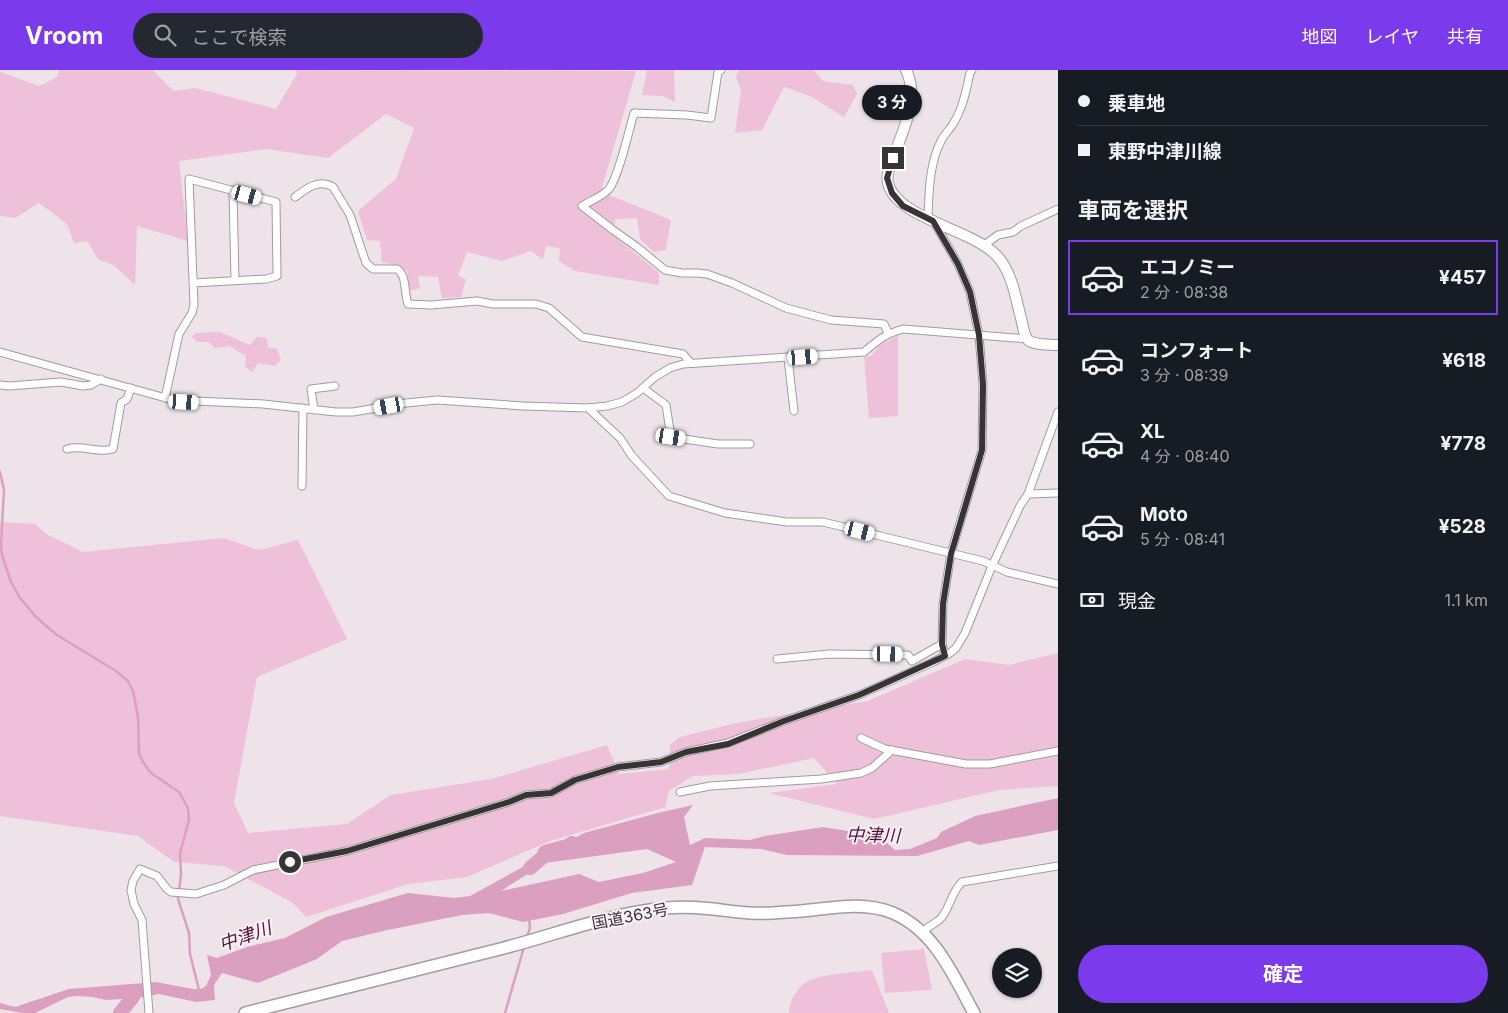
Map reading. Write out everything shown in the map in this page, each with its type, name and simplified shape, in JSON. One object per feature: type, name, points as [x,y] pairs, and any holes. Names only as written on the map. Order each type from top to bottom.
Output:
[{"type":"highway","name":"国道363号","points":[[244,1013],[502,948],[627,913],[692,906],[753,913],[842,907],[868,908],[891,913],[923,932],[942,954],[974,1013]]},
{"type":"main road","points":[[906,70],[912,87],[911,101],[904,130],[888,171],[887,182],[892,193],[899,202],[966,235],[996,255],[1007,270],[1028,340],[1037,344],[1058,345]]},
{"type":"street","points":[[721,70],[718,72],[711,118],[634,113],[624,151],[610,187],[604,193],[582,206],[665,270],[706,274],[732,283],[786,308],[831,320],[884,324],[888,333]]},
{"type":"street","points":[[945,656],[942,644],[943,604],[951,554],[982,450],[983,385],[979,335],[970,292],[958,264],[931,219],[930,181],[935,158],[942,140],[960,112],[965,99],[972,70]]},
{"type":"street","points":[[165,398],[179,334],[192,313],[194,305],[189,179],[276,202],[277,276],[266,279],[194,283]]},
{"type":"street","points":[[295,197],[319,183],[329,184],[333,187],[350,215],[366,263],[373,269],[397,269],[400,271],[403,276],[405,297],[408,304],[431,305],[477,301],[493,304],[536,304],[555,312],[582,337],[683,354],[691,363]]},
{"type":"street","points":[[233,191],[235,280]]},
{"type":"street","points":[[983,246],[998,234],[1013,232],[1021,226],[1058,209]]},
{"type":"street","points":[[0,352],[184,402],[263,404],[353,412],[437,400],[588,408],[622,402],[670,368],[691,363],[864,352],[888,333],[903,329],[1028,340]]},
{"type":"street","points":[[788,358],[794,412]]},
{"type":"street","points":[[0,385],[61,382],[83,386],[91,385],[101,379]]},
{"type":"street","points":[[314,410],[312,389],[335,386]]},
{"type":"street","points":[[67,449],[74,447],[104,452],[113,450],[121,403],[127,399],[131,388]]},
{"type":"street","points":[[643,388],[666,405],[671,437],[718,444],[750,444]]},
{"type":"street","points":[[302,486],[303,408]]},
{"type":"street","points":[[588,408],[620,438],[632,456],[669,496],[725,513],[787,522],[823,522],[983,561],[1022,576],[1058,584]]},
{"type":"street","points":[[149,1013],[142,920],[134,904],[131,890],[133,881],[140,869],[157,876],[171,892],[196,894],[224,885],[254,870],[347,851],[509,802],[526,795],[551,793],[575,780],[618,767],[661,762],[686,752],[728,744],[784,721],[859,695],[945,656],[956,648],[965,633],[992,566],[1020,506],[1028,494],[1058,412]]},
{"type":"street","points":[[1028,494],[1058,493]]},
{"type":"street","points":[[778,659],[829,654],[878,654],[908,655],[912,661],[942,644]]},
{"type":"street","points":[[861,738],[866,742],[892,750],[966,764],[990,764],[1058,751]]},
{"type":"street","points":[[680,792],[710,786],[821,779],[854,774],[872,768],[892,750]]},
{"type":"street","points":[[923,932],[941,919],[957,887],[962,882],[1058,866]]},
{"type":"shaded area","points":[[59,70],[153,70],[173,91],[195,88],[276,109],[297,74],[296,70],[636,71],[598,201],[609,195],[671,220],[666,250],[654,252],[640,239],[637,218],[615,219],[614,236],[659,273],[659,285],[575,271],[559,261],[560,248],[546,246],[543,260],[531,251],[502,261],[467,252],[458,275],[466,280],[461,297],[442,298],[438,277],[418,276],[420,288],[409,291],[407,271],[399,266],[382,262],[380,241],[367,240],[358,211],[396,179],[414,128],[386,114],[328,158],[266,149],[179,161],[188,241],[137,226],[135,285],[115,266],[98,259],[87,241],[74,243],[67,224],[39,203],[15,218],[0,216],[0,72],[39,86],[57,77]]},
{"type":"shaded area","points":[[647,70],[674,70],[675,102],[663,96],[642,95]]},
{"type":"shaded area","points":[[739,70],[814,70],[823,81],[853,85],[857,94],[844,117],[810,96],[784,87],[762,130],[735,133],[741,90],[736,77]]},
{"type":"shaded area","points":[[220,332],[250,345],[257,337],[267,338],[268,347],[277,349],[281,360],[275,366],[258,363],[252,372],[245,367],[246,356],[229,346],[215,348],[208,342],[197,342],[192,337],[196,333]]},
{"type":"shaded area","points":[[898,336],[898,416],[869,418],[864,357],[871,356],[881,344]]},
{"type":"shaded area","points":[[0,522],[35,524],[48,535],[83,552],[224,538],[259,550],[298,540],[347,639],[257,677],[234,803],[248,833],[347,824],[391,795],[491,779],[607,745],[619,774],[669,769],[670,745],[680,737],[736,723],[868,701],[965,659],[1009,665],[1058,653],[1058,786],[999,790],[874,819],[769,793],[837,784],[814,758],[738,774],[693,776],[669,791],[665,807],[550,841],[467,877],[408,884],[306,917],[293,903],[224,866],[174,862],[138,836],[0,816]]},
{"type":"shaded area","points":[[1058,798],[1058,830],[979,845],[969,841],[917,856],[787,855],[761,849],[705,847],[692,885],[632,893],[563,914],[523,922],[489,913],[462,915],[383,931],[342,941],[317,959],[258,983],[222,973],[214,985],[215,1000],[196,1002],[159,994],[138,998],[106,1000],[76,996],[68,997],[35,1013],[0,1009],[0,1003],[15,1007],[69,989],[156,982],[201,989],[206,986],[211,975],[207,955],[217,958],[247,947],[285,938],[326,917],[408,893],[454,898],[470,896],[584,833],[693,805],[684,817],[690,845],[705,838],[750,840],[823,827],[879,836],[895,850],[910,849],[937,838],[941,832],[975,816]],"holes":[[[647,849],[676,862],[643,873],[599,882],[579,874],[501,891],[545,863]]]},
{"type":"shaded area","points":[[924,949],[932,990],[885,993],[881,953]]},
{"type":"shaded area","points":[[872,970],[889,1013],[789,1013],[789,1008],[796,992],[808,981],[827,975]]},
{"type":"waterway","points":[[0,472],[4,490],[2,555],[11,582],[20,598],[36,617],[57,635],[116,671],[128,681],[133,691],[138,717],[139,753],[143,762],[151,773],[179,792],[188,808],[189,820],[180,853],[181,874],[178,899],[189,933],[190,954],[199,990]]},
{"type":"waterway","name":"中津川","points":[[530,868],[542,858],[545,852],[572,843]]},
{"type":"waterway","points":[[527,937],[530,928],[529,918]]},
{"type":"waterway","points":[[505,1013],[524,947]]},
{"type":"waterway","points":[[120,1013],[135,992]]},
{"type":"route","points":[[290,862],[347,851],[400,836],[526,795],[555,792],[575,780],[618,767],[661,762],[686,752],[728,744],[784,721],[842,702],[945,656],[942,649],[943,604],[951,554],[982,450],[983,385],[979,335],[970,292],[958,264],[933,221],[903,206],[889,187],[887,178],[893,158]]}]
